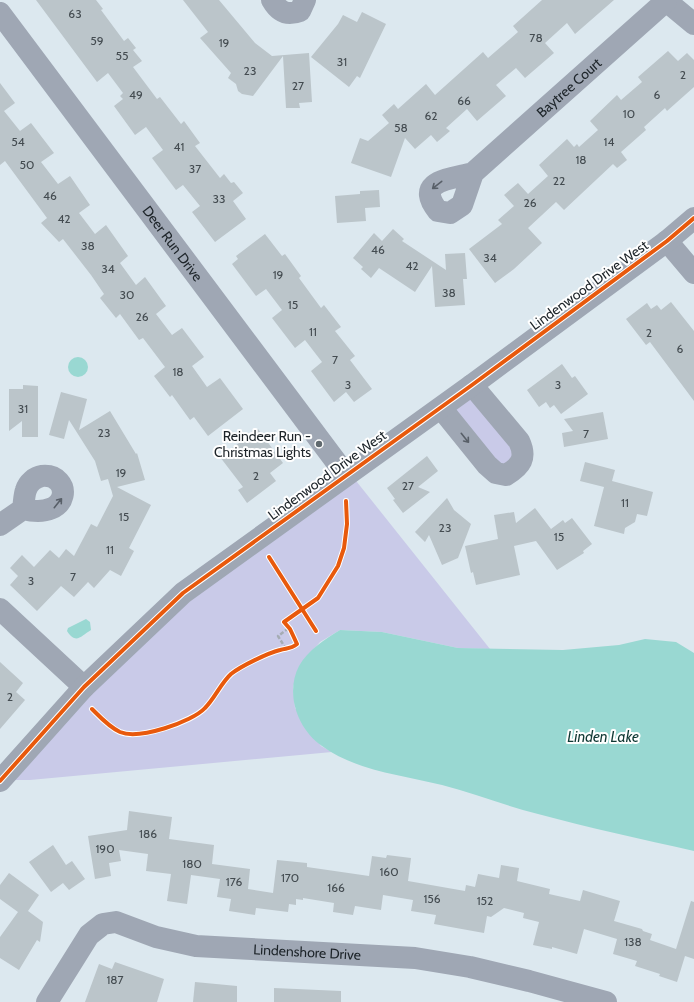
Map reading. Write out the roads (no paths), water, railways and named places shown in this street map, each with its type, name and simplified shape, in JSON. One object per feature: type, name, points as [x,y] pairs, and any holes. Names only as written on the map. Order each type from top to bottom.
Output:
[{"type":"street","points":[[272,0],[275,6],[284,13],[293,14],[300,11],[305,0]]},
{"type":"street","points":[[665,0],[694,24]]},
{"type":"street","name":"Baytree Court","points":[[473,174],[665,0]]},
{"type":"street","name":"Deer Run Drive","points":[[0,13],[346,475]]},
{"type":"street","name":"Lindenwood Drive West","points":[[0,780],[84,687],[183,593],[441,408],[667,241],[694,218]]},
{"type":"street","points":[[667,241],[694,272]]},
{"type":"street","points":[[441,408],[487,466],[496,473],[506,476],[521,462],[524,452],[518,441],[472,385]]},
{"type":"street","points":[[0,525],[22,508]]},
{"type":"street","points":[[0,609],[84,687]]},
{"type":"street","name":"Lindenshore Drive","points":[[47,1002],[89,935],[103,924],[116,922],[156,936],[196,946],[389,956],[429,960],[470,967],[606,1002]]},
{"type":"water","points":[[74,357],[82,357],[88,363],[88,371],[82,377],[74,377],[68,371],[68,363]]},
{"type":"water","points":[[86,619],[90,622],[91,630],[79,638],[73,638],[67,631],[68,628]]},
{"type":"water","name":"Linden Lake","points":[[340,630],[382,632],[458,648],[563,650],[619,645],[645,639],[676,642],[694,653],[694,851],[596,829],[526,811],[454,788],[364,767],[335,754],[322,746],[313,739],[300,720],[296,710],[293,688],[295,676],[299,666],[307,655],[317,645]]},
{"type":"place","name":"Reindeer Run - Christmas Lights","points":[[319,444]]}]
